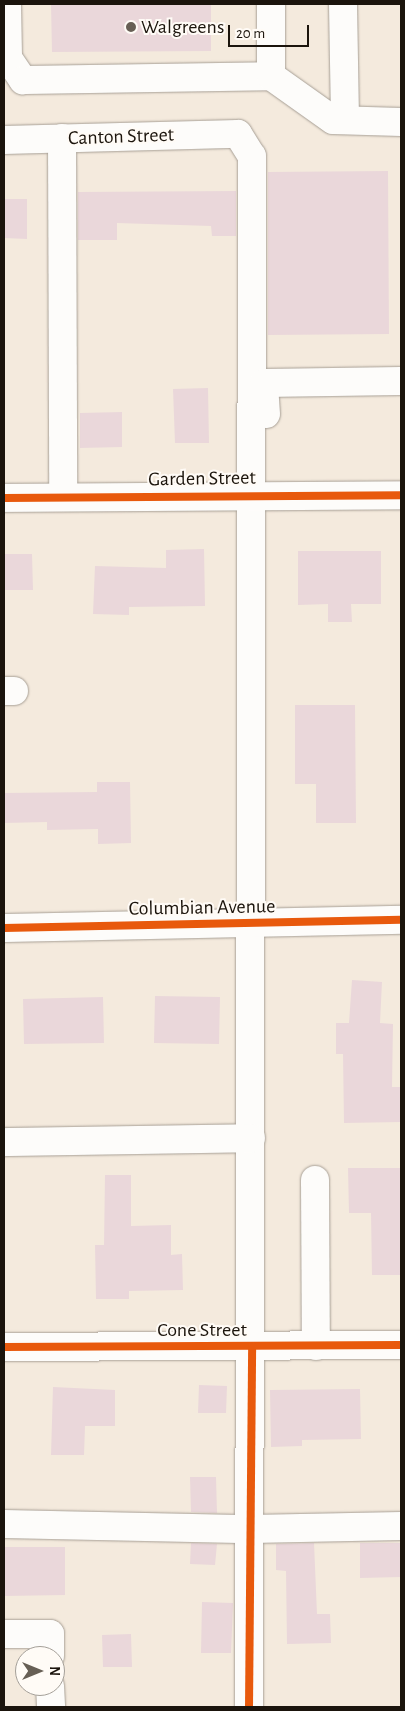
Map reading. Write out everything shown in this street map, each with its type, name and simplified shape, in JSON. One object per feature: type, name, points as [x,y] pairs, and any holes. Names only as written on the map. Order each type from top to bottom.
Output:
[{"type":"street","points":[[7,4],[8,58],[23,80],[271,76],[333,120],[401,122]]},
{"type":"street","points":[[271,4],[271,76]]},
{"type":"street","points":[[343,4],[345,120]]},
{"type":"street","name":"Canton Street","points":[[4,140],[238,134],[252,156],[259,494]]},
{"type":"street","points":[[62,138],[63,497]]},
{"type":"street","points":[[249,1707],[252,1346],[250,923],[259,494],[264,383],[401,381]]},
{"type":"street","name":"Garden Street","points":[[4,498],[259,494],[401,495]]},
{"type":"street","name":"Columbian Avenue","points":[[4,928],[401,920]]},
{"type":"street","points":[[4,1142],[251,1138]]},
{"type":"street","points":[[315,1180],[316,1346]]},
{"type":"street","name":"Cone Street","points":[[4,1347],[401,1345]]},
{"type":"street","points":[[4,1524],[251,1529],[401,1526]]},
{"type":"street","points":[[4,1634],[50,1634],[50,1646]]},
{"type":"building","name":"Walgreens","points":[[51,4],[211,4],[211,51],[52,52]]},
{"type":"building","points":[[388,171],[389,334],[268,335],[268,172]]},
{"type":"building","points":[[236,191],[236,236],[212,236],[211,226],[117,223],[117,240],[78,240],[78,192]]},
{"type":"building","points":[[4,199],[27,199],[27,239],[4,238]]},
{"type":"building","points":[[208,388],[209,443],[175,443],[173,389]]},
{"type":"building","points":[[122,412],[122,447],[80,448],[80,413]]},
{"type":"building","points":[[204,549],[205,606],[129,607],[129,615],[93,614],[95,566],[166,568],[166,550]]},
{"type":"building","points":[[298,551],[381,551],[381,604],[351,604],[352,622],[328,622],[328,604],[298,605]]},
{"type":"building","points":[[4,554],[32,554],[33,590],[4,590]]},
{"type":"building","points":[[295,705],[355,705],[356,823],[316,823],[316,784],[295,784]]},
{"type":"building","points":[[97,782],[130,782],[131,843],[98,844],[98,829],[47,830],[47,822],[4,823],[4,793],[97,792]]},
{"type":"building","points":[[352,980],[382,982],[380,1023],[393,1024],[392,1087],[401,1087],[401,1122],[344,1123],[343,1054],[336,1054],[336,1023],[349,1023]]},
{"type":"building","points":[[155,996],[220,997],[219,1044],[154,1043]]},
{"type":"building","points":[[103,997],[104,1043],[24,1044],[23,999]]},
{"type":"building","points":[[348,1168],[401,1168],[401,1275],[372,1275],[371,1213],[349,1213]]},
{"type":"building","points":[[105,1175],[131,1175],[131,1226],[171,1225],[171,1255],[182,1254],[183,1290],[129,1291],[129,1299],[96,1299],[95,1245],[104,1245]]},
{"type":"building","points":[[199,1385],[227,1386],[226,1413],[198,1413]]},
{"type":"building","points":[[53,1387],[115,1390],[115,1426],[85,1426],[84,1455],[51,1455]]},
{"type":"building","points":[[360,1389],[361,1439],[302,1440],[302,1446],[271,1447],[270,1390]]},
{"type":"building","points":[[190,1477],[216,1477],[217,1513],[191,1512]]},
{"type":"building","points":[[191,1543],[217,1544],[215,1565],[190,1564]]},
{"type":"building","points":[[314,1543],[317,1614],[330,1614],[331,1643],[287,1644],[286,1571],[276,1570],[276,1544]]},
{"type":"building","points":[[360,1543],[401,1543],[401,1577],[360,1578]]},
{"type":"building","points":[[4,1547],[65,1547],[65,1595],[4,1596]]},
{"type":"building","points":[[202,1602],[233,1603],[231,1653],[201,1653]]},
{"type":"building","points":[[131,1634],[132,1667],[103,1667],[102,1635]]},
{"type":"cycle path","points":[[4,498],[401,495]]},
{"type":"cycle path","points":[[4,928],[401,920]]},
{"type":"cycle path","points":[[4,1347],[401,1345]]},
{"type":"cycle path","points":[[249,1707],[252,1346]]},
{"type":"place","name":"Walgreens","points":[[131,27]]}]
